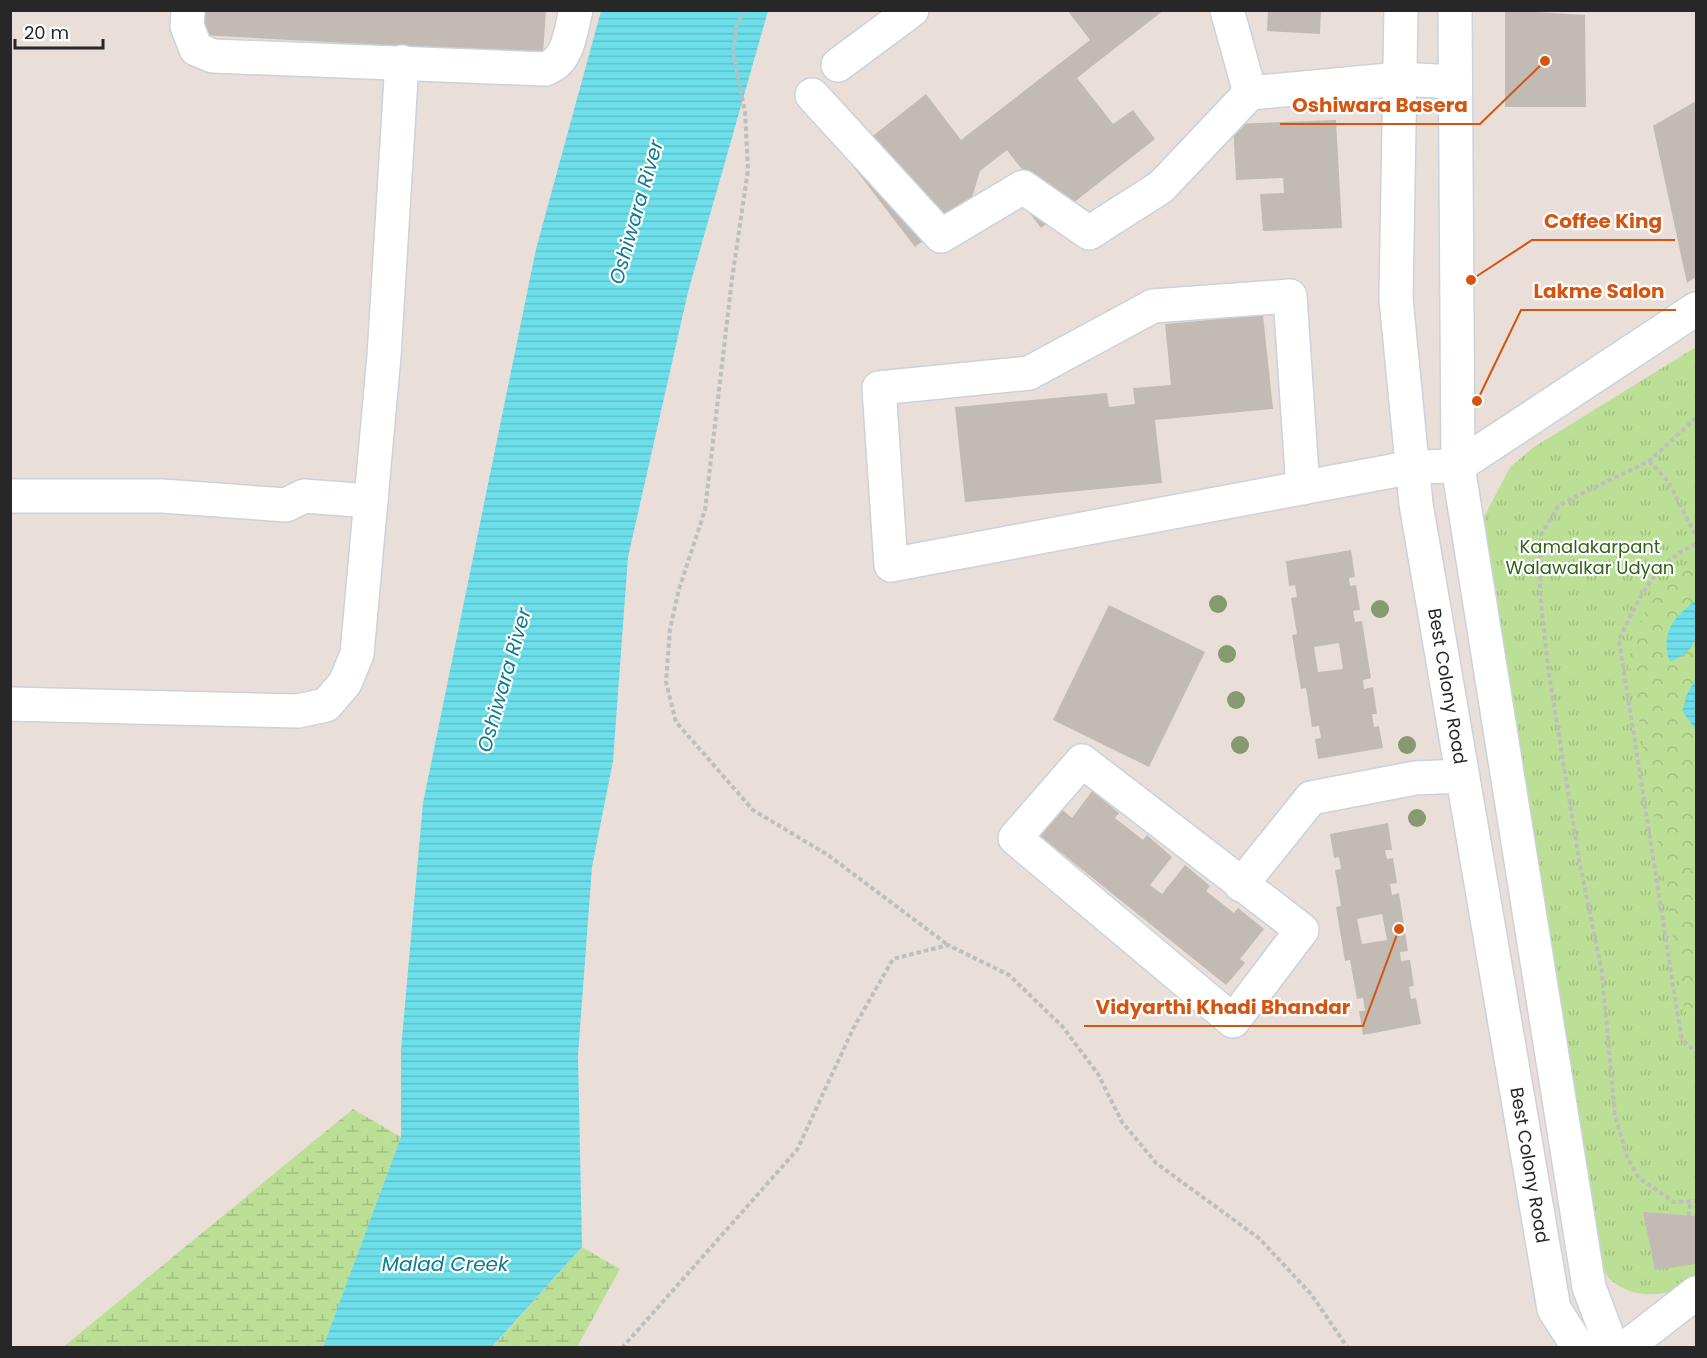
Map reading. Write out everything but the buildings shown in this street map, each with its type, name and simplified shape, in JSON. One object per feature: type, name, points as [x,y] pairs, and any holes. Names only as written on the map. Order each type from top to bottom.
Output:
[{"type":"street","points":[[188,10],[187,26],[196,49],[213,56],[545,69],[557,65],[564,55],[576,10]]},
{"type":"street","points":[[838,64],[912,10]]},
{"type":"street","points":[[1227,10],[1250,93]]},
{"type":"street","name":"Best Colony Road","points":[[1401,10],[1396,299],[1418,516],[1554,1309],[1579,1347]]},
{"type":"street","points":[[1455,10],[1458,466],[1589,1287],[1612,1347]]},
{"type":"street","points":[[10,704],[298,711],[326,705],[345,683],[357,654],[384,356],[402,62]]},
{"type":"street","points":[[812,95],[941,236],[1023,187],[1089,233],[1161,187],[1250,93],[1400,79],[1455,82]]},
{"type":"street","points":[[1304,488],[1290,296],[1153,306],[1029,373],[879,388],[891,565],[1304,488],[1413,467],[1458,466],[1696,309]]},
{"type":"street","points":[[10,496],[162,496],[286,505],[304,496],[371,501]]},
{"type":"street","points":[[1082,761],[1241,885],[1302,930],[1233,1021],[1016,838],[1082,761]]},
{"type":"street","points":[[1241,885],[1311,798],[1415,778],[1462,776]]},
{"type":"street","points":[[1625,1347],[1696,1293]]},
{"type":"path","points":[[745,10],[737,24],[733,51],[744,112],[748,170],[732,279],[705,510],[679,589],[670,629],[666,682],[676,722],[753,810],[828,855],[948,945],[1009,975],[1062,1026],[1098,1074],[1122,1122],[1156,1163],[1260,1239],[1311,1294],[1348,1347]]},
{"type":"path","points":[[1696,418],[1649,461],[1559,505],[1541,535],[1540,592],[1548,668],[1579,859],[1602,973],[1615,1115],[1627,1157],[1640,1178],[1674,1202],[1696,1201]]},
{"type":"path","points":[[1649,461],[1668,482],[1696,536]]},
{"type":"path","points":[[1696,544],[1677,552],[1643,590],[1619,640],[1682,1039],[1696,1052]]},
{"type":"path","points":[[622,1347],[797,1150],[853,1029],[893,959],[948,945]]},
{"type":"path","points":[[1689,1216],[1690,1201]]},
{"type":"green space","name":"Kamalakarpant Walawalkar Udyan","points":[[1696,347],[1696,1282],[1665,1293],[1643,1294],[1622,1288],[1612,1281],[1597,1258],[1482,521],[1510,467],[1534,447]]},
{"type":"green space","points":[[1696,558],[1696,1032],[1684,1007],[1629,657],[1651,596],[1680,568]]},
{"type":"green space","points":[[353,1109],[401,1137],[323,1347],[62,1348]]},
{"type":"green space","points":[[582,1247],[620,1269],[577,1347],[492,1348]]},
{"type":"water","points":[[601,11],[768,11],[688,292],[628,557],[613,761],[592,867],[578,1055],[582,1247],[492,1347],[323,1347],[401,1137],[401,1049],[423,803],[536,249]]},
{"type":"water","points":[[1696,601],[1696,638],[1688,651],[1670,662],[1667,643],[1671,627],[1681,613]]},
{"type":"water","points":[[1696,678],[1696,730],[1683,712],[1686,696]]},
{"type":"place","name":"Oshiwara Basera","points":[[1545,61]]},
{"type":"place","name":"Coffee King","points":[[1471,280]]},
{"type":"place","name":"Lakme Salon","points":[[1477,401]]},
{"type":"place","name":"Vidyarthi Khadi Bhandar","points":[[1399,929]]},
{"type":"water label","name":"Oshiwara River","points":[[636,212]]},
{"type":"water label","name":"Oshiwara River","points":[[504,680]]},
{"type":"water label","name":"Malad Creek","points":[[445,1264]]}]
